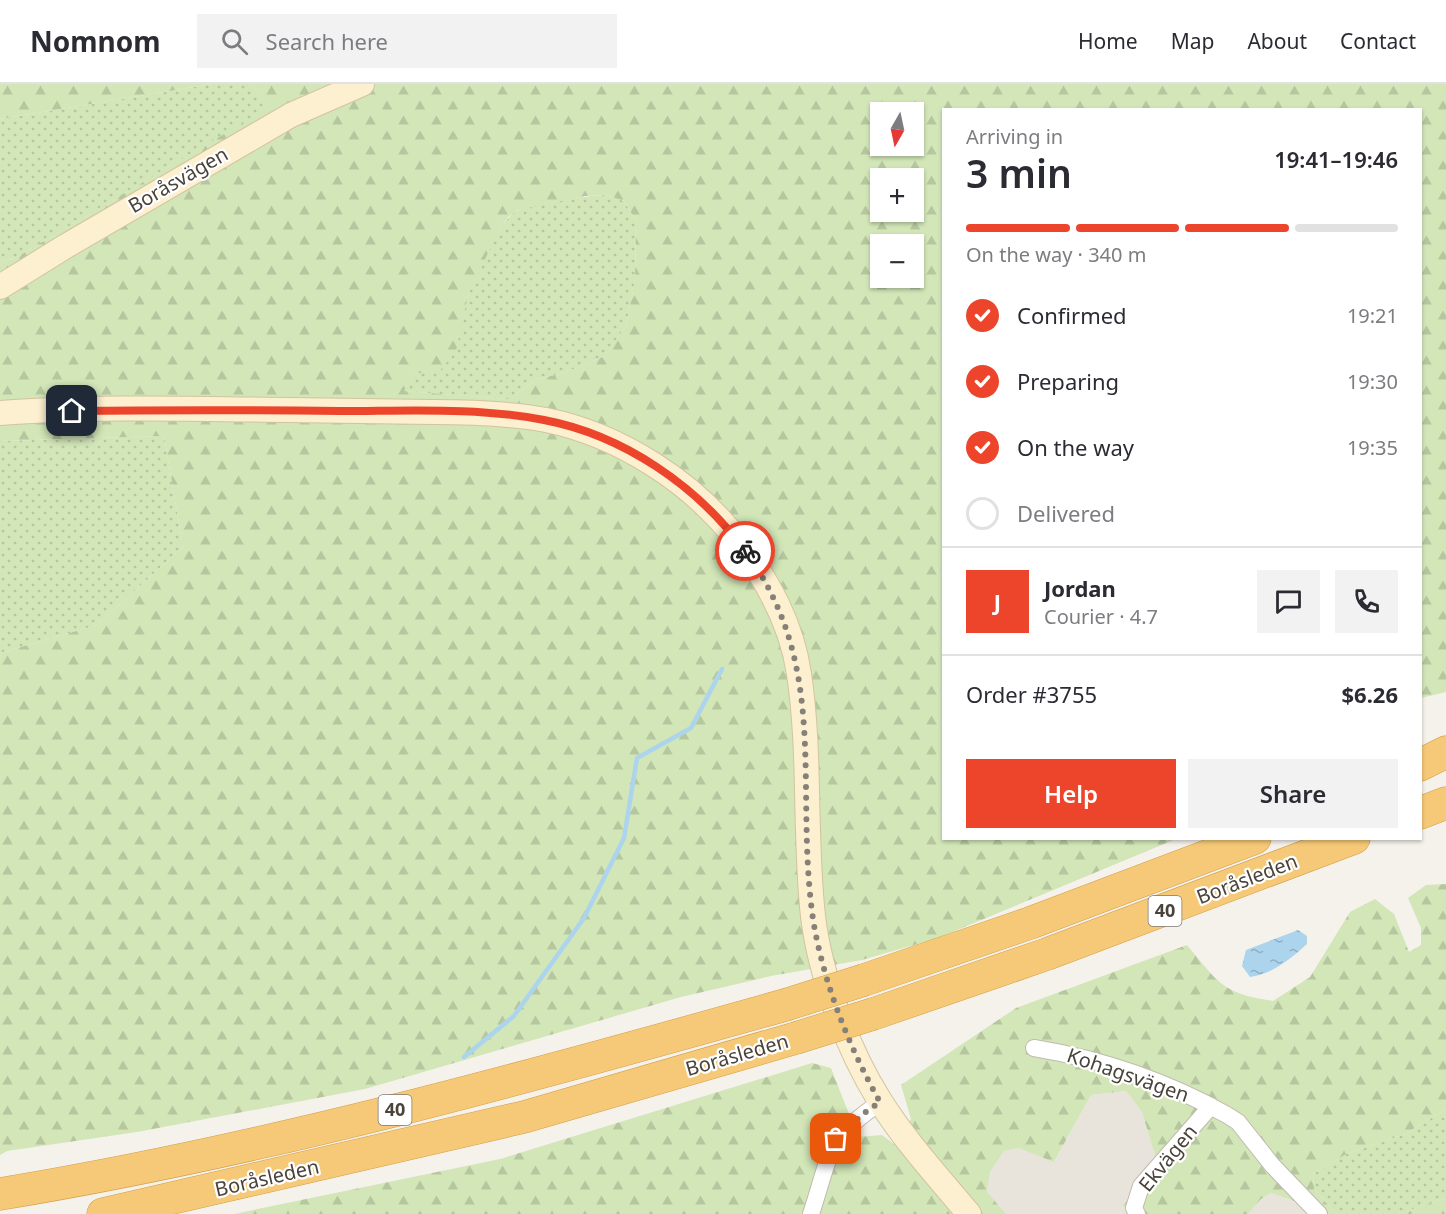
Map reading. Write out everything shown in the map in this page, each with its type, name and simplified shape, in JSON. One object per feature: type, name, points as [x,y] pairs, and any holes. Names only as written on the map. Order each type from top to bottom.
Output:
[{"type":"highway","points":[[1422,764],[1446,752]]},
{"type":"highway","points":[[1422,773],[1446,765]]},
{"type":"highway","points":[[1422,812],[1446,803]]},
{"type":"highway","points":[[1422,824],[1446,818]]},
{"type":"highway","name":"Boråsleden","points":[[0,1194],[97,1178],[502,1085],[785,1005],[1041,918],[1250,840]]},
{"type":"highway","name":"Boråsleden","points":[[103,1214],[524,1117],[796,1038],[1047,954],[1350,840]]},
{"type":"street","name":"Boråsvägen","points":[[0,287],[75,240],[281,121],[362,84]]},
{"type":"street","points":[[0,413],[240,409],[493,413],[544,420],[590,433],[623,448],[681,484],[720,520],[755,564],[770,588],[790,635],[798,669],[804,713],[806,814],[813,920],[834,998],[856,1057],[880,1102],[969,1214]]},
{"type":"street","name":"Kohagsvägen","points":[[1035,1048],[1060,1052],[1153,1080],[1211,1106],[1238,1122],[1272,1165],[1318,1214]]},
{"type":"street","points":[[811,1214],[836,1139],[880,1102]]},
{"type":"street","name":"Ekvägen","points":[[1137,1214],[1134,1208],[1141,1186],[1211,1106]]},
{"type":"shaded area","points":[[1126,1091],[1142,1112],[1159,1169],[1122,1206],[1139,1214],[1006,1214],[987,1193],[990,1172],[1004,1151],[1019,1148],[1055,1161],[1091,1095]]},
{"type":"shaded area","points":[[1271,1193],[1297,1202],[1308,1214],[1248,1214],[1261,1199]]},
{"type":"green space","points":[[0,84],[212,84],[0,119]]},
{"type":"green space","points":[[212,84],[249,84],[272,106],[17,257],[0,263],[0,119]]},
{"type":"green space","points":[[249,84],[1446,84],[1446,692],[1422,698],[1422,108],[942,108],[942,840],[1174,840],[938,938],[862,960],[771,976],[681,997],[365,1089],[137,1132],[7,1151],[0,1155],[0,653],[97,625],[183,547],[164,436],[0,441],[0,263],[17,257],[271,106]],"holes":[[[606,195],[624,201],[636,221],[635,280],[626,326],[605,356],[564,373],[537,379],[509,399],[404,391],[416,373],[438,373],[456,351],[468,295],[499,230],[508,217],[518,210],[585,196]]]},
{"type":"green space","points":[[606,195],[624,201],[636,221],[635,280],[626,326],[605,356],[564,373],[537,379],[509,399],[403,391],[416,373],[455,351],[464,310],[475,276],[494,238],[508,218],[515,212],[533,205]]},
{"type":"green space","points":[[164,436],[183,547],[97,625],[0,653],[0,441]]},
{"type":"green space","points":[[1446,884],[1446,1109],[1405,1134],[1348,1153],[1313,1174],[1314,1189],[1336,1214],[1308,1214],[1297,1202],[1271,1193],[1261,1199],[1248,1214],[1139,1214],[1122,1206],[1159,1169],[1142,1112],[1126,1091],[1091,1095],[1054,1162],[1019,1148],[1004,1151],[990,1172],[987,1192],[1006,1214],[234,1214],[500,1159],[812,1063],[831,1068],[858,1137],[882,1135],[894,1144],[911,1119],[901,1085],[1016,1008],[1187,945],[1207,969],[1231,990],[1273,1001],[1310,977],[1350,912],[1375,899],[1394,914],[1409,952],[1421,945],[1421,928],[1408,898],[1426,885]]},
{"type":"green space","points":[[1446,1109],[1446,1198],[1398,1214],[1336,1214],[1314,1189],[1313,1174],[1348,1153],[1405,1134]]},
{"type":"green space","points":[[1446,1198],[1446,1214],[1398,1214]]},
{"type":"water","points":[[1298,930],[1307,936],[1307,944],[1273,969],[1250,977],[1242,966],[1246,950]]},
{"type":"waterway","points":[[464,1057],[514,1016],[584,918],[624,838],[637,758],[691,728],[722,669]]},
{"type":"way so far","points":[[745,551],[770,588],[790,635],[798,669],[804,713],[806,814],[813,920],[834,998],[856,1057],[880,1102],[836,1139]]},
{"type":"route","points":[[72,411],[240,409],[475,412],[544,420],[590,433],[615,444],[659,469],[681,484],[720,520],[745,551]]}]
